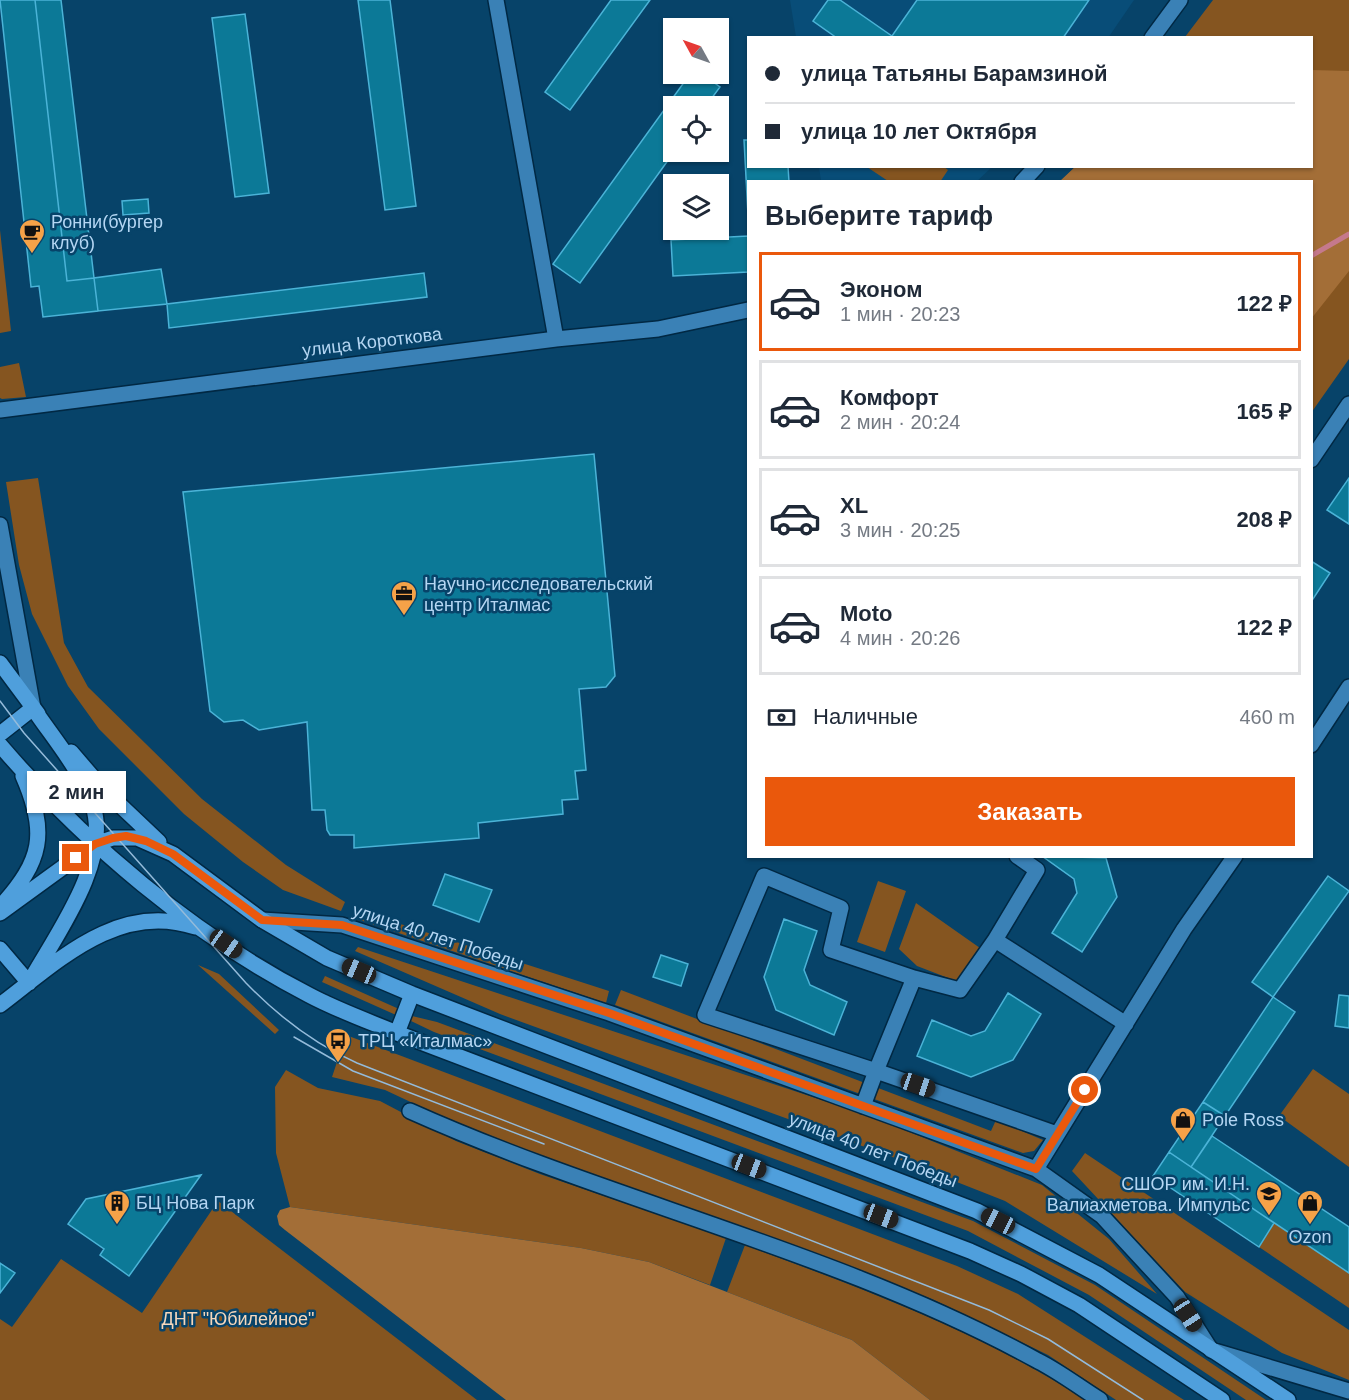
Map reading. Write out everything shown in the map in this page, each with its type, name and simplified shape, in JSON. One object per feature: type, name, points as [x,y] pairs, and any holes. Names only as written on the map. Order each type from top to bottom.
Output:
[{"type":"main road","points":[[0,663],[33,708],[89,796],[96,820],[92,862],[81,890],[29,983]]},
{"type":"main road","points":[[0,734],[33,708]]},
{"type":"main road","points":[[33,708],[102,788],[173,854],[262,920]]},
{"type":"main road","points":[[0,746],[95,844],[142,884],[212,934],[310,996],[397,1033],[970,1251],[1021,1274],[1079,1305],[1222,1400]]},
{"type":"main road","points":[[0,906],[25,876],[39,844],[37,815],[20,768]]},
{"type":"main road","points":[[0,913],[95,844],[126,836],[146,841],[173,854]]},
{"type":"main road","points":[[0,1005],[76,947],[126,924],[167,920],[212,934]]},
{"type":"main road","name":"улица 40 лет Победы","points":[[262,920],[327,958],[412,994],[977,1211],[1098,1275],[1287,1400]]},
{"type":"main road","points":[[0,949],[29,983]]},
{"type":"main road","points":[[397,1033],[412,994]]},
{"type":"street","points":[[496,0],[556,339]]},
{"type":"street","points":[[1153,36],[1180,0]]},
{"type":"street","points":[[1024,180],[1035,168]]},
{"type":"street","name":"улица Короткова","points":[[0,410],[556,339],[658,329],[747,310]]},
{"type":"street","points":[[1313,457],[1349,404]]},
{"type":"street","points":[[0,525],[33,708]]},
{"type":"street","points":[[1313,742],[1349,687]]},
{"type":"street","points":[[1020,858],[1037,870],[995,940],[960,990],[914,978],[831,950],[842,908],[764,876],[705,1015],[1057,1134]]},
{"type":"street","points":[[1036,1169],[1185,929],[1234,858]]},
{"type":"street","name":"улица 40 лет Победы","points":[[262,920],[342,925],[609,1013],[1036,1169],[1102,1216],[1177,1297],[1211,1350],[1349,1391]]},
{"type":"street","points":[[995,940],[1126,1024]]},
{"type":"street","points":[[863,1106],[914,978]]},
{"type":"street","points":[[410,1111],[462,1134],[741,1235],[908,1299],[1016,1349],[1100,1400]]},
{"type":"shaded area","points":[[790,0],[1134,0],[1109,36],[796,36]]},
{"type":"shaded area","points":[[1313,70],[1349,71],[1349,271],[1313,316],[1313,180],[1061,180],[1074,168],[1313,168]]},
{"type":"shaded area","points":[[819,168],[991,168],[978,180],[821,180]]},
{"type":"shaded area","points":[[290,1207],[581,1248],[649,1262],[852,1340],[930,1400],[506,1400],[279,1225],[277,1216],[280,1210]]},
{"type":"green space","points":[[1213,0],[1349,0],[1349,359],[1313,410],[1313,180],[1062,180],[1074,168],[1313,168],[1313,36],[1186,36]]},
{"type":"green space","points":[[868,168],[946,168],[948,170],[941,180],[886,180]]},
{"type":"green space","points":[[0,230],[11,331],[0,333]]},
{"type":"green space","points":[[19,363],[26,397],[0,398],[0,367]]},
{"type":"green space","points":[[38,478],[64,643],[88,687],[202,799],[286,865],[345,902],[341,911],[283,890],[243,862],[184,814],[99,729],[68,686],[32,614],[19,565],[6,482]]},
{"type":"green space","points":[[878,881],[906,891],[885,952],[857,942]]},
{"type":"green space","points":[[916,903],[980,948],[956,981],[917,966],[899,949]]},
{"type":"green space","points":[[357,910],[609,991],[606,1003],[354,918]]},
{"type":"green space","points":[[358,947],[867,1115],[1042,1185],[1109,1239],[1157,1294],[1005,1201],[906,1162],[500,1014],[355,951]]},
{"type":"green space","points":[[198,965],[219,974],[279,1030],[275,1034]]},
{"type":"green space","points":[[325,976],[399,1009],[396,1015],[322,982]]},
{"type":"green space","points":[[621,990],[991,1131],[996,1120],[1043,1140],[1034,1151],[1023,1153],[615,1005]]},
{"type":"green space","points":[[412,1016],[437,1022],[973,1221],[1095,1285],[1266,1400],[1246,1400],[1089,1295],[968,1231],[434,1032],[411,1021]]},
{"type":"green space","points":[[346,1035],[957,1266],[1018,1294],[1184,1400],[1116,1400],[1048,1355],[932,1299],[464,1127],[385,1090],[332,1077]]},
{"type":"green space","points":[[1313,1069],[1349,1094],[1349,1167],[1279,1116]]},
{"type":"green space","points":[[286,1070],[318,1088],[380,1101],[456,1141],[540,1174],[726,1238],[710,1285],[649,1262],[581,1248],[290,1207],[276,1153],[275,1087]]},
{"type":"green space","points":[[1085,1153],[1349,1330],[1349,1380],[1282,1353],[1185,1292],[1072,1171]]},
{"type":"green space","name":"ДНТ \"Юбилейное\"","points":[[218,1201],[477,1400],[0,1400],[0,1319],[12,1327],[61,1259],[142,1313]]},
{"type":"green space","points":[[1274,1223],[1349,1273],[1349,1308],[1259,1247]]},
{"type":"green space","points":[[745,1245],[876,1295],[962,1332],[1045,1375],[1085,1400],[930,1400],[852,1340],[727,1292]]},
{"type":"building","points":[[0,0],[35,0],[67,281],[94,278],[98,311],[43,317],[39,286],[31,287]]},
{"type":"building","points":[[35,0],[61,0],[94,278],[67,281]]},
{"type":"building","points":[[358,0],[390,0],[416,206],[385,210]]},
{"type":"building","points":[[611,0],[650,0],[570,110],[545,92]]},
{"type":"building","points":[[828,0],[840,0],[892,36],[834,36],[813,21]]},
{"type":"building","points":[[917,0],[1089,0],[1064,36],[892,36]]},
{"type":"building","points":[[245,14],[269,193],[235,197],[212,18]]},
{"type":"building","points":[[683,84],[716,84],[720,87],[713,96],[674,96]]},
{"type":"building","points":[[663,111],[663,162],[667,162],[580,283],[553,264]]},
{"type":"building","points":[[744,140],[747,140],[747,168],[788,168],[789,180],[747,180],[747,196]]},
{"type":"building","points":[[148,199],[149,213],[123,215],[122,201]]},
{"type":"building","points":[[747,236],[747,272],[673,276],[671,240],[729,240],[729,237]]},
{"type":"building","points":[[161,269],[167,304],[98,311],[94,278]]},
{"type":"building","points":[[424,273],[427,297],[169,328],[167,304]]},
{"type":"building","name":"Научно-исследовательский центр Италмас","points":[[594,454],[615,676],[606,687],[579,689],[586,770],[575,771],[578,799],[562,800],[563,814],[478,823],[479,838],[354,848],[354,835],[330,835],[327,830],[325,810],[312,810],[307,722],[259,730],[243,720],[224,722],[210,711],[183,492]]},
{"type":"building","points":[[1349,478],[1349,524],[1327,510]]},
{"type":"building","points":[[1313,562],[1330,573],[1313,599]]},
{"type":"building","points":[[1045,858],[1106,858],[1117,897],[1082,952],[1052,933],[1077,893],[1074,879]]},
{"type":"building","points":[[445,874],[492,890],[479,922],[433,905]]},
{"type":"building","points":[[1328,876],[1349,891],[1273,997],[1252,982]]},
{"type":"building","points":[[784,919],[817,931],[804,970],[810,985],[847,1002],[834,1035],[776,1010],[764,977]]},
{"type":"building","points":[[661,955],[688,964],[681,986],[653,977]]},
{"type":"building","points":[[1008,993],[1041,1014],[1013,1060],[971,1077],[917,1056],[932,1020],[971,1036],[985,1031]]},
{"type":"building","points":[[1339,995],[1349,996],[1349,1028],[1335,1026]]},
{"type":"building","points":[[1273,997],[1295,1012],[1225,1116],[1203,1102]]},
{"type":"building","points":[[1203,1102],[1225,1116],[1191,1167],[1169,1152]]},
{"type":"building","points":[[1212,1136],[1349,1227],[1349,1273],[1191,1167]]},
{"type":"building","points":[[1169,1152],[1274,1223],[1259,1247],[1153,1176]]},
{"type":"building","name":"БЦ Нова Парк","points":[[201,1175],[129,1276],[100,1255],[104,1249],[68,1224],[86,1199]]},
{"type":"building","points":[[0,1263],[15,1273],[0,1293]]},
{"type":"waterway","points":[[1313,255],[1349,234]]},
{"type":"tram line","points":[[0,701],[24,733],[246,983],[271,1007],[311,1038],[357,1063],[989,1310],[1048,1339],[1143,1400]]},
{"type":"tram line","points":[[294,1037],[353,1071],[544,1144]]},
{"type":"place","name":"Ронни(бургер клуб)","points":[[32,255]]},
{"type":"place","name":"Научно-исследовательский центр Италмас","points":[[404,617]]},
{"type":"place","name":"ТРЦ «Италмас»","points":[[338,1064]]},
{"type":"place","name":"Pole Ross","points":[[1183,1143]]},
{"type":"place","name":"СШОР им. И.Н. Валиахметова. Импульс","points":[[1269,1217]]},
{"type":"place","name":"БЦ Нова Парк","points":[[117,1226]]},
{"type":"place","name":"Ozon","points":[[1310,1226]]},
{"type":"route","points":[[76,858],[103,840],[126,836],[146,841],[173,854],[262,920],[342,925],[609,1013],[1036,1169],[1085,1090]]}]
